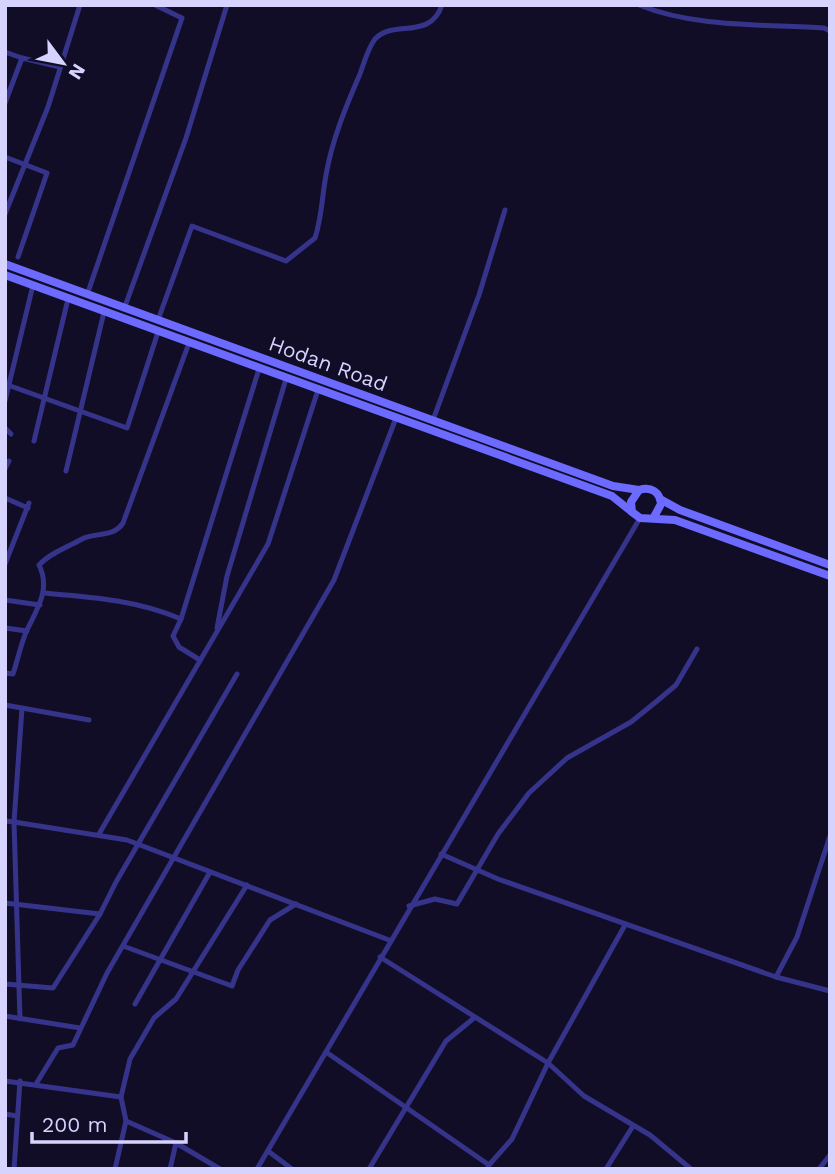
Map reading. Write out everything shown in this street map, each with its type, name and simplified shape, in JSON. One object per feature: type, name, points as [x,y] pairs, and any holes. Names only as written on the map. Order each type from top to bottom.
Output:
[{"type":"main road","name":"Hodan Road","points":[[5,264],[613,486],[654,491],[660,499],[680,510],[830,565]]},
{"type":"main road","name":"Hodan Road","points":[[5,275],[612,496],[640,518]]},
{"type":"main road","points":[[632,512],[632,497],[639,490]]},
{"type":"main road","points":[[654,517],[660,509],[660,499]]},
{"type":"main road","points":[[640,518],[675,520],[830,576]]},
{"type":"street","points":[[5,214],[60,67],[80,5]]},
{"type":"street","points":[[88,295],[182,18],[155,5]]},
{"type":"street","points":[[124,309],[186,138],[227,5]]},
{"type":"street","points":[[158,321],[191,226],[286,261],[315,238],[326,174],[343,110],[374,40],[393,30],[410,30],[428,23],[440,13],[442,5]]},
{"type":"street","points":[[639,5],[708,21],[824,27],[830,31]]},
{"type":"street","points":[[5,52],[60,67]]},
{"type":"street","points":[[5,103],[22,58]]},
{"type":"street","points":[[5,158],[47,173],[18,257]]},
{"type":"street","points":[[433,420],[479,295],[505,210]]},
{"type":"street","points":[[5,401],[33,285]]},
{"type":"street","points":[[34,441],[68,299]]},
{"type":"street","points":[[66,471],[104,312]]},
{"type":"street","points":[[7,385],[127,428],[158,332]]},
{"type":"street","points":[[5,673],[13,674],[27,631],[44,593],[39,565],[47,556],[84,538],[115,531],[123,523],[189,343]]},
{"type":"street","points":[[200,660],[178,647],[173,636],[181,619],[259,369]]},
{"type":"street","points":[[216,632],[227,576],[286,379]]},
{"type":"street","points":[[99,834],[268,544],[318,390]]},
{"type":"street","points":[[36,1084],[58,1048],[74,1045],[122,946],[334,580],[396,418]]},
{"type":"street","points":[[5,428],[11,434]]},
{"type":"street","points":[[5,469],[9,461]]},
{"type":"street","points":[[5,498],[29,505],[5,564]]},
{"type":"street","points":[[257,1169],[409,906],[640,518]]},
{"type":"street","points":[[44,593],[115,599],[161,610],[181,619]]},
{"type":"street","points":[[5,600],[40,605]]},
{"type":"street","points":[[5,628],[27,631]]},
{"type":"street","points":[[409,906],[435,899],[457,904],[498,834],[529,793],[567,758],[631,722],[676,685],[697,649]]},
{"type":"street","points":[[5,984],[53,988],[100,914],[237,674]]},
{"type":"street","points":[[5,705],[89,720]]},
{"type":"street","points":[[20,1018],[14,905],[14,822],[22,708]]},
{"type":"street","points":[[5,821],[99,834],[138,844],[389,940]]},
{"type":"street","points":[[776,977],[797,937],[830,836]]},
{"type":"street","points":[[441,854],[625,925],[776,977],[830,991]]},
{"type":"street","points":[[135,1004],[210,872]]},
{"type":"street","points":[[115,1169],[126,1121],[121,1097],[130,1059],[149,1026],[173,1003],[247,886]]},
{"type":"street","points":[[5,904],[100,914]]},
{"type":"street","points":[[122,946],[230,986],[234,985],[239,970],[270,920],[296,904]]},
{"type":"street","points":[[326,1052],[488,1167],[512,1139],[548,1063],[625,925]]},
{"type":"street","points":[[380,957],[548,1063],[584,1097],[633,1125],[691,1169]]},
{"type":"street","points":[[5,1016],[80,1028]]},
{"type":"street","points":[[369,1169],[446,1041],[474,1018]]},
{"type":"street","points":[[5,1081],[121,1097]]},
{"type":"street","points":[[14,1169],[20,1081]]},
{"type":"street","points":[[5,1114],[17,1116]]},
{"type":"street","points":[[126,1121],[176,1143],[220,1169]]},
{"type":"street","points":[[606,1169],[633,1125]]},
{"type":"street","points":[[170,1169],[176,1143]]},
{"type":"street","points":[[268,1151],[292,1169]]},
{"type":"street","points":[[819,1169],[830,1155]]},
{"type":"street","points":[[5,1157],[15,1159]]}]
